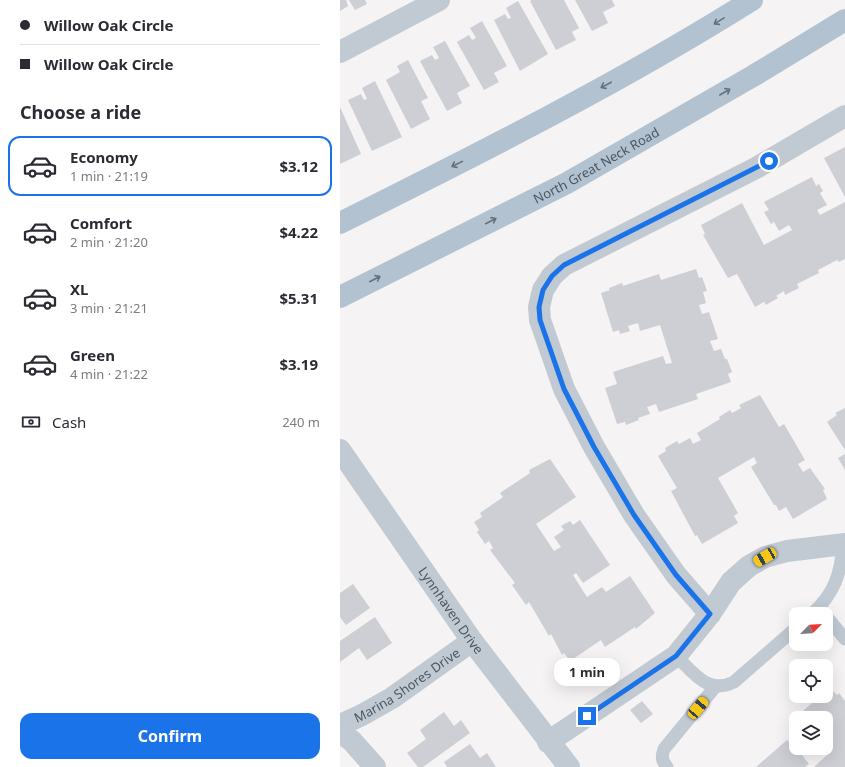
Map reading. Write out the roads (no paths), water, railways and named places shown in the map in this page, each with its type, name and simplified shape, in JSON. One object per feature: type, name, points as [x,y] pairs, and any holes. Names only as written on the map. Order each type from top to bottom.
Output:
[{"type":"main road","points":[[340,223],[485,151],[708,28],[752,0]]},
{"type":"main road","name":"North Great Neck Road","points":[[340,297],[567,183],[753,76],[845,20]]},
{"type":"street","points":[[340,52],[439,0]]},
{"type":"street","points":[[710,614],[676,575],[634,515],[594,447],[564,389],[540,320],[539,307],[543,290],[552,276],[564,265],[756,168],[845,116]]},
{"type":"street","name":"Lynnhaven Drive","points":[[340,450],[472,641],[548,742],[569,767]]},
{"type":"street","points":[[548,742],[676,656],[710,614],[732,582],[748,566],[765,557],[787,551],[844,544]]},
{"type":"street","name":"Marina Shores Drive","points":[[340,726],[392,698],[472,641]]},
{"type":"street","points":[[340,732],[352,741],[375,767]]},
{"type":"lane","points":[[822,607],[834,586],[841,564],[844,544]]},
{"type":"lane","points":[[833,627],[845,639]]},
{"type":"lane","points":[[676,656],[705,684],[715,687],[727,686],[734,682],[789,634]]},
{"type":"lane","points":[[667,767],[663,762],[662,755],[664,749],[715,687]]}]
